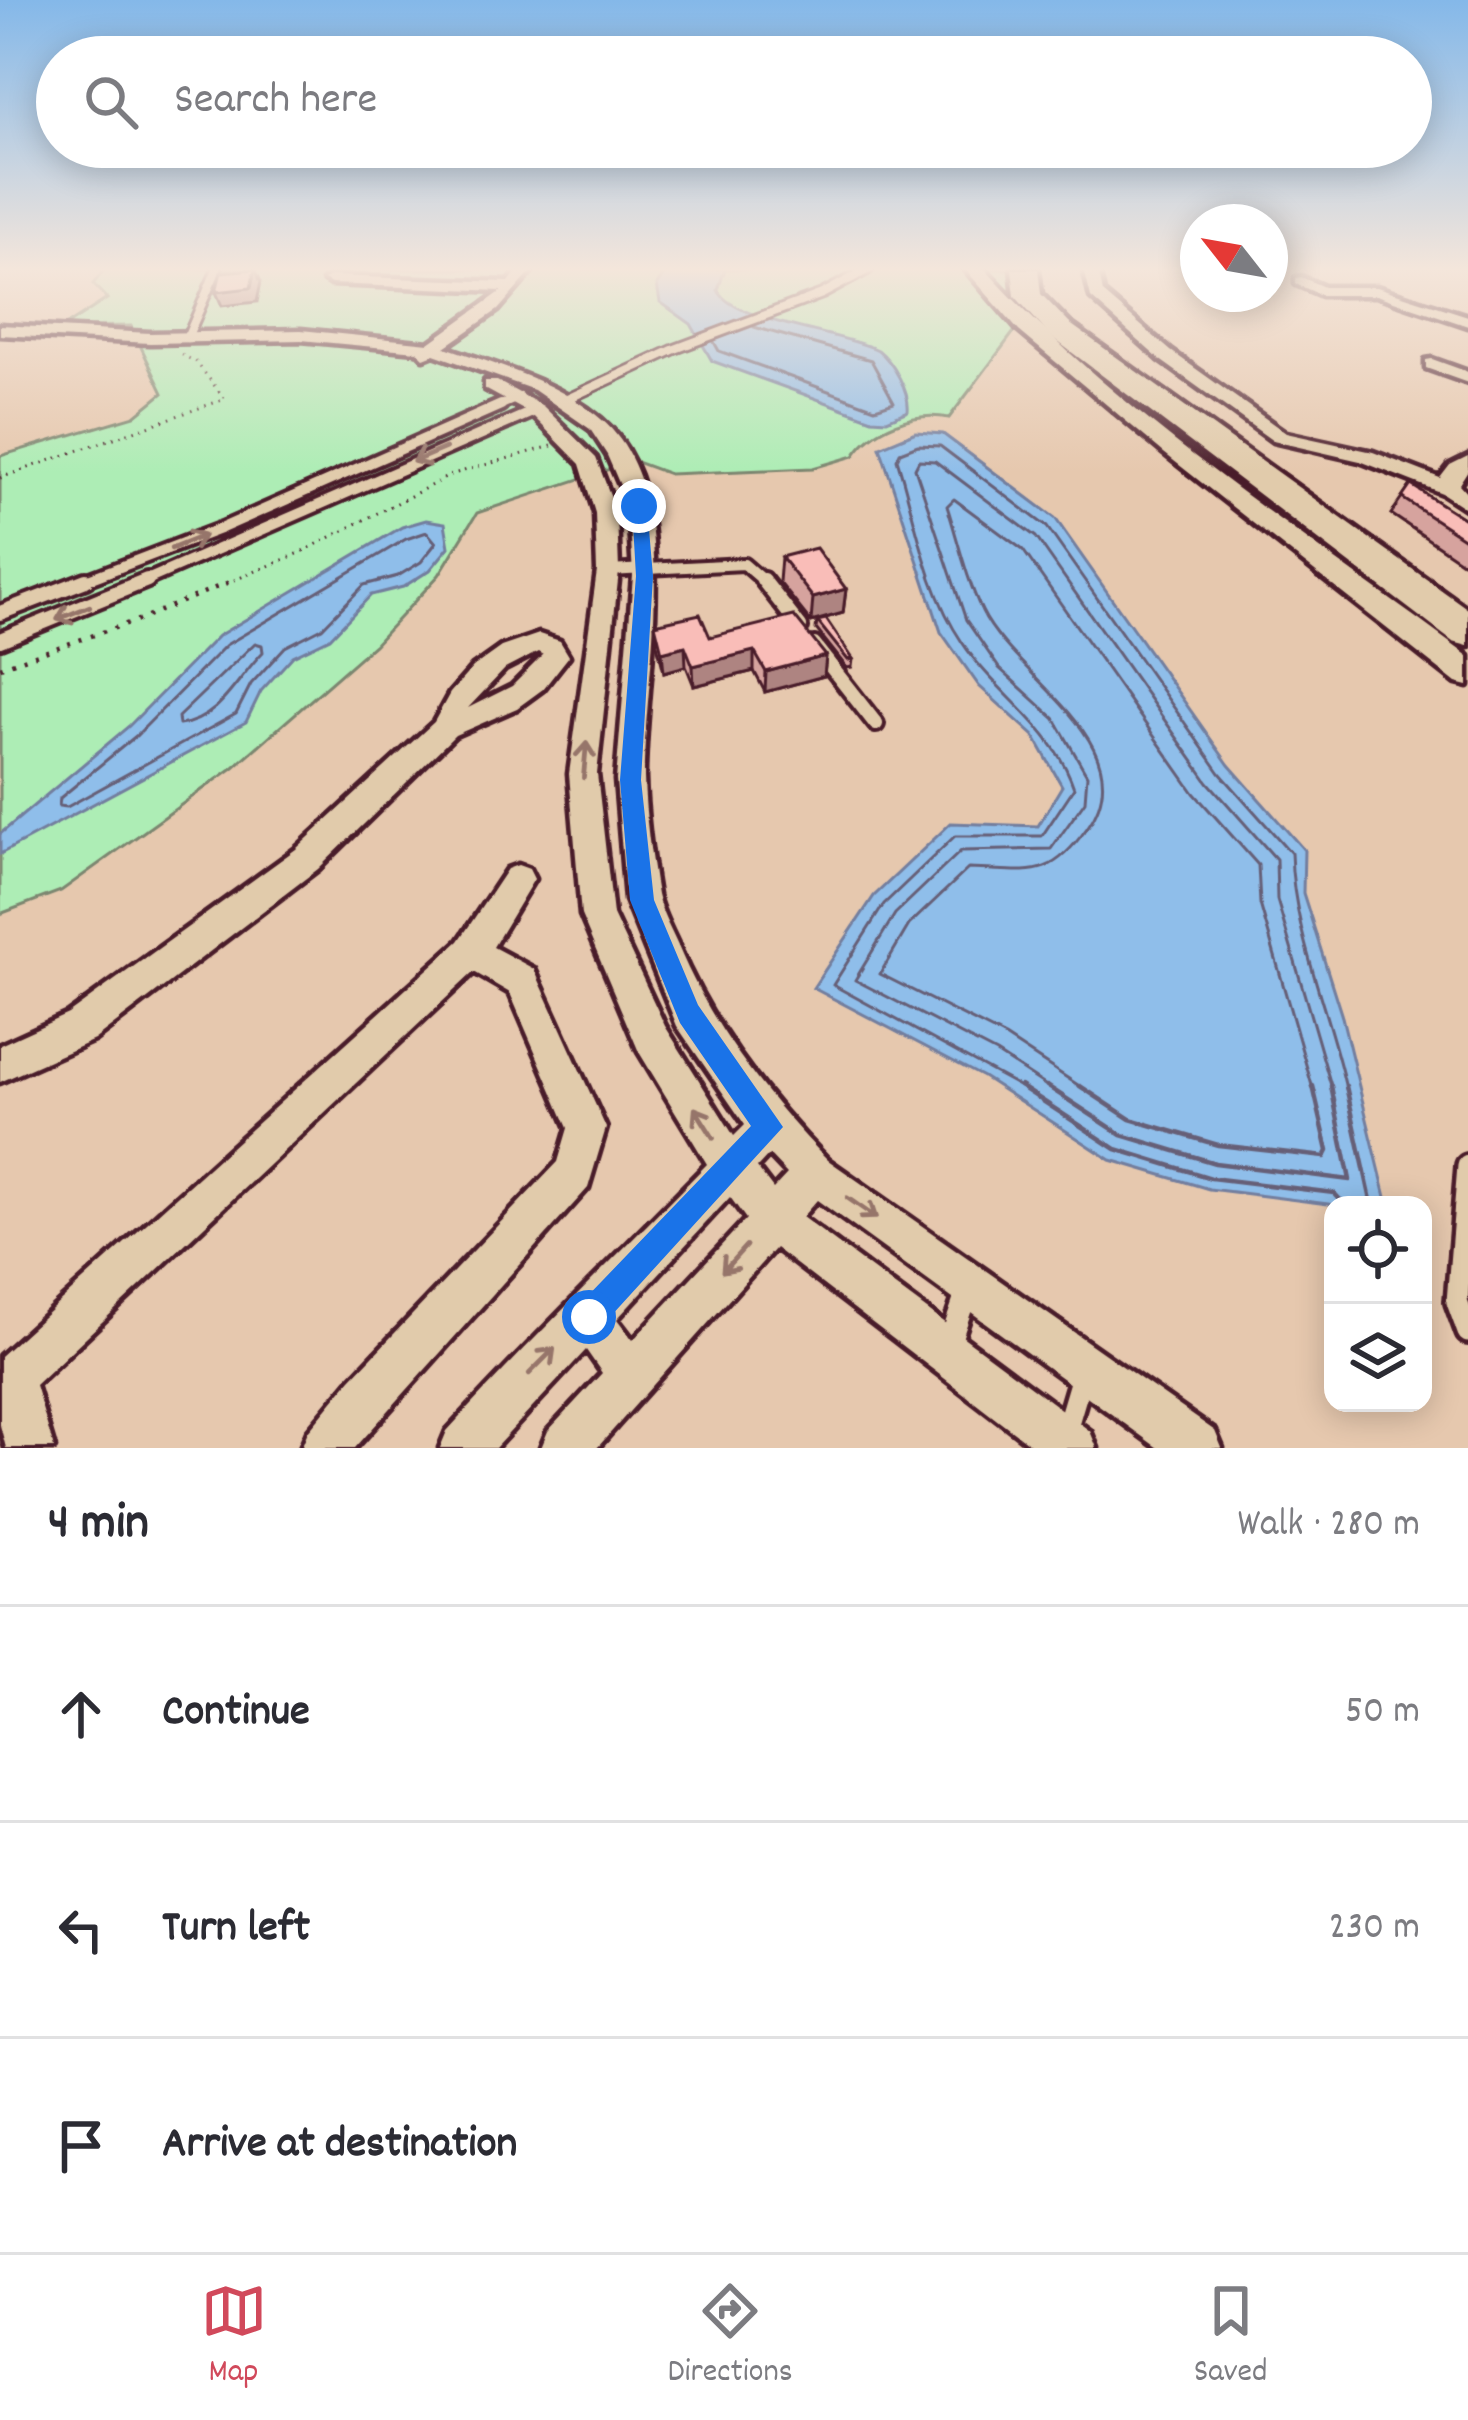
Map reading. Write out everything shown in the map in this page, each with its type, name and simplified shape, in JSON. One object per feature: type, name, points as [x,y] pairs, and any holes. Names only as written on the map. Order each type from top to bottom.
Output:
[{"type":"highway","points":[[1069,337],[1468,631]]},
{"type":"highway","points":[[1095,337],[1468,604]]},
{"type":"main road","points":[[1037,337],[1173,448],[1468,674]]},
{"type":"street","points":[[86,337],[183,344]]},
{"type":"street","points":[[424,354],[453,337]]},
{"type":"street","points":[[1144,337],[1280,436],[1379,460],[1450,489],[1468,504]]},
{"type":"street","points":[[0,342],[286,345],[424,354],[547,399],[597,425],[617,455],[639,506],[644,571],[630,780],[642,900],[689,1014],[769,1127],[814,1174],[1198,1448]]},
{"type":"street","points":[[424,354],[520,397],[547,399]]},
{"type":"street","points":[[1432,364],[1468,378]]},
{"type":"street","points":[[547,399],[568,440],[589,462],[606,513],[608,571],[583,774],[597,915],[652,1039],[730,1165],[771,1219],[1068,1444]]},
{"type":"street","points":[[1450,489],[1457,467],[1468,462]]},
{"type":"street","points":[[0,1064],[81,1027],[307,860],[445,728]]},
{"type":"street","points":[[30,1448],[5,1382],[471,952],[518,879]]},
{"type":"street","points":[[326,1448],[367,1395],[574,1174],[587,1128],[521,981],[471,952]]},
{"type":"street","points":[[464,1448],[542,1360],[589,1317],[769,1127]]},
{"type":"street","points":[[565,1448],[814,1174]]},
{"type":"street","points":[[589,1317],[631,1374]]},
{"type":"lane","points":[[183,344],[186,337]]},
{"type":"lane","points":[[0,640],[67,616],[547,399],[706,337]]},
{"type":"lane","points":[[0,613],[223,528],[520,397]]},
{"type":"lane","points":[[608,571],[732,562],[754,568],[876,724]]},
{"type":"lane","points":[[1468,1166],[1457,1302],[1468,1332]]},
{"type":"lane","points":[[946,1352],[970,1284]]},
{"type":"lane","points":[[1068,1444],[1085,1367]]},
{"type":"path","points":[[0,478],[48,466],[118,433],[184,418],[225,399],[196,362],[183,358],[183,344]]},
{"type":"path","points":[[0,667],[138,620],[300,553],[453,474],[568,440]]},
{"type":"green space","points":[[136,337],[1011,337],[949,418],[909,419],[883,429],[854,456],[813,468],[669,474],[634,461],[477,513],[439,575],[374,645],[234,767],[61,891],[0,914],[0,456],[135,416],[163,393]]},
{"type":"green space","points":[[1052,337],[1468,660],[1153,424]]},
{"type":"water","points":[[698,337],[834,337],[878,350],[899,378],[908,411],[887,420],[872,419],[712,361]]},
{"type":"water","points":[[916,432],[943,434],[1055,518],[1229,765],[1304,850],[1303,893],[1342,1017],[1386,1196],[1324,1196],[1324,1203],[1209,1189],[1111,1160],[983,1077],[813,988],[874,896],[951,823],[1038,826],[1062,786],[1034,736],[979,686],[941,632],[880,447]]},
{"type":"water","points":[[426,520],[445,523],[449,547],[430,570],[403,587],[371,595],[330,638],[293,656],[261,691],[246,722],[0,854],[0,834],[129,726],[218,636],[402,527]]},
{"type":"building","points":[[1411,485],[1468,521],[1468,541],[1402,498]]},
{"type":"building","points":[[816,548],[846,589],[813,598],[781,557]]},
{"type":"building","points":[[700,614],[710,637],[794,616],[826,656],[766,672],[754,651],[693,666],[685,646],[662,652],[655,624]]},
{"type":"building","points":[[826,619],[853,659],[848,660],[817,621]]},
{"type":"route","points":[[589,1317],[769,1127],[689,1014],[642,900],[630,780],[644,576],[639,506]]}]
